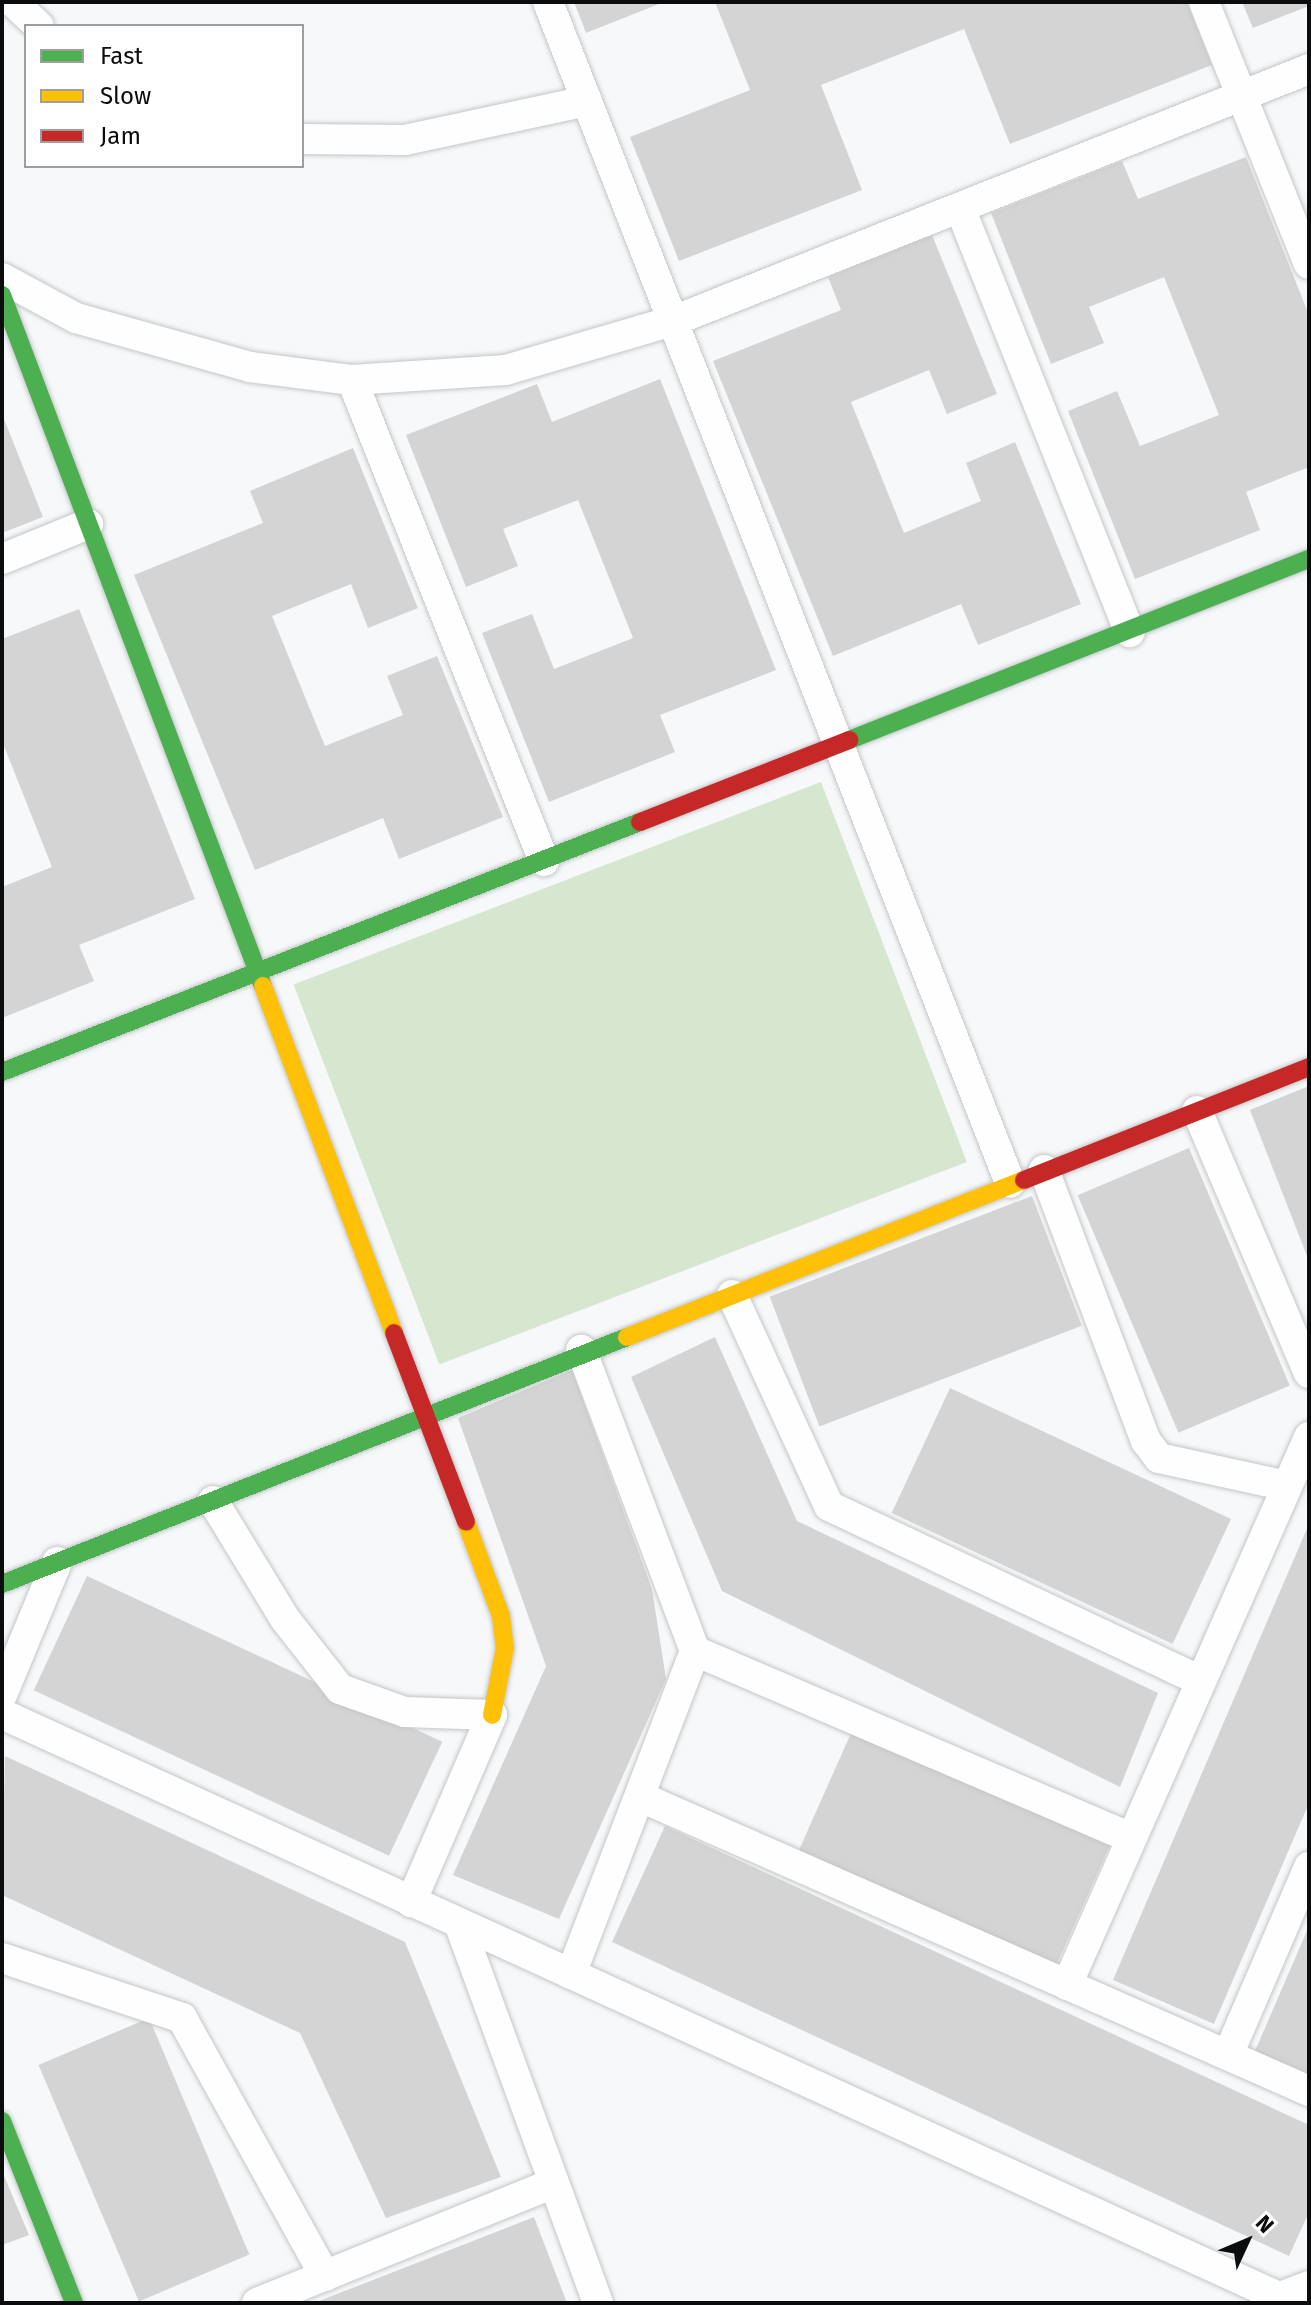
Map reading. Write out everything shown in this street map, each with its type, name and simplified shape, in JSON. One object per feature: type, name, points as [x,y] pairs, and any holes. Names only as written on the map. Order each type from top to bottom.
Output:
[{"type":"street","points":[[13,2],[37,24]]},
{"type":"street","points":[[548,2],[1010,1183]]},
{"type":"street","points":[[1204,2],[1309,264]]},
{"type":"street","points":[[2,278],[76,318],[166,349],[352,380],[506,370],[673,321],[1309,69]]},
{"type":"street","points":[[304,139],[405,140],[587,101]]},
{"type":"street","points":[[960,208],[1130,632]]},
{"type":"street","points":[[2,295],[501,1616],[505,1648],[492,1715],[411,1902]]},
{"type":"street","points":[[352,380],[544,861]]},
{"type":"street","points":[[2,559],[88,524]]},
{"type":"street","points":[[2,1072],[1130,632],[1309,559]]},
{"type":"street","points":[[2,1584],[581,1350],[732,1295],[1309,1067]]},
{"type":"street","points":[[1197,1111],[1309,1373]]},
{"type":"street","points":[[1044,1170],[1146,1441],[1159,1458],[1287,1486]]},
{"type":"street","points":[[732,1295],[829,1506],[1201,1681]]},
{"type":"street","points":[[571,1974],[643,1798],[695,1651],[581,1350]]},
{"type":"street","points":[[1067,1985],[1309,1437]]},
{"type":"street","points":[[213,1501],[285,1619],[340,1689],[405,1712],[492,1715]]},
{"type":"street","points":[[2,1695],[57,1562]]},
{"type":"street","points":[[695,1651],[1131,1838]]},
{"type":"street","points":[[2,1714],[1272,2300],[1309,2286]]},
{"type":"street","points":[[643,1798],[1309,2091]]},
{"type":"street","points":[[1228,2055],[1309,1867]]},
{"type":"street","points":[[459,1923],[598,2303]]},
{"type":"street","points":[[2,1958],[182,2018],[325,2276]]},
{"type":"street","points":[[2,2121],[74,2303]]},
{"type":"street","points":[[257,2303],[554,2183]]},
{"type":"green space","points":[[821,782],[967,1162],[439,1364],[294,984]]},
{"type":"building","points":[[574,2],[664,2],[586,33]]},
{"type":"building","points":[[715,2],[1187,2],[1212,65],[1010,144],[964,29],[821,85],[862,190],[679,261],[630,137],[750,90]]},
{"type":"building","points":[[1242,2],[1309,2],[1309,6],[1253,28]]},
{"type":"building","points":[[1246,157],[1309,315],[1309,467],[1246,492],[1260,530],[1135,579],[1068,411],[1117,391],[1140,446],[1219,415],[1164,277],[1089,307],[1104,343],[1051,364],[991,213],[1122,161],[1138,199]]},
{"type":"building","points":[[932,235],[997,394],[947,414],[929,370],[851,402],[904,533],[981,501],[966,463],[1015,442],[1081,604],[978,645],[961,604],[833,656],[713,361],[841,310],[828,277]]},
{"type":"building","points":[[660,379],[776,670],[660,715],[675,752],[549,802],[482,633],[532,614],[554,669],[633,638],[578,500],[503,529],[518,566],[466,587],[406,435],[537,384],[552,422]]},
{"type":"building","points":[[2,414],[43,517],[2,533]]},
{"type":"building","points":[[353,448],[418,608],[368,628],[351,584],[272,616],[325,746],[403,715],[387,676],[437,656],[503,817],[399,859],[383,818],[255,870],[134,575],[263,523],[250,491]]},
{"type":"building","points":[[79,609],[195,899],[79,945],[94,981],[2,1018],[2,887],[52,867],[2,741],[2,639]]},
{"type":"building","points":[[1309,1086],[1309,1261],[1250,1110]]},
{"type":"building","points":[[1189,1148],[1290,1385],[1178,1433],[1078,1195]]},
{"type":"building","points":[[1032,1196],[1082,1326],[819,1426],[770,1297]]},
{"type":"building","points":[[715,1337],[797,1521],[1158,1693],[1120,1787],[722,1591],[631,1377]]},
{"type":"building","points":[[572,1370],[652,1589],[666,1679],[559,1919],[453,1875],[546,1666],[458,1418]]},
{"type":"building","points":[[950,1388],[1231,1519],[1173,1644],[892,1513]]},
{"type":"building","points":[[1309,1524],[1309,1803],[1214,2024],[1113,1980]]},
{"type":"building","points":[[87,1576],[442,1742],[389,1856],[34,1690]]},
{"type":"building","points":[[852,1731],[1110,1846],[1055,1968],[797,1853]]},
{"type":"building","points":[[5,1756],[405,1942],[501,2177],[386,2218],[300,2033],[2,1895]]},
{"type":"building","points":[[665,1826],[1309,2125],[1309,2212],[1289,2256],[612,1942]]},
{"type":"building","points":[[1309,1926],[1309,2074],[1255,2051]]},
{"type":"building","points":[[149,2018],[249,2255],[139,2301],[39,2065]]},
{"type":"building","points":[[2,2171],[29,2235],[2,2245]]},
{"type":"building","points":[[534,2217],[567,2303],[314,2303]]},
{"type":"traffic: fast","points":[[2,295],[263,986]]},
{"type":"traffic: fast","points":[[849,740],[1309,559]]},
{"type":"traffic: fast","points":[[2,1072],[640,822]]},
{"type":"traffic: fast","points":[[2,1584],[627,1337]]},
{"type":"traffic: fast","points":[[2,2121],[74,2303]]},
{"type":"traffic: slow","points":[[263,986],[394,1333]]},
{"type":"traffic: slow","points":[[627,1337],[1024,1180]]},
{"type":"traffic: slow","points":[[466,1522],[501,1616],[505,1648],[492,1715]]},
{"type":"traffic: jam","points":[[640,822],[849,740]]},
{"type":"traffic: jam","points":[[1024,1180],[1309,1067]]},
{"type":"traffic: jam","points":[[394,1333],[466,1522]]}]
